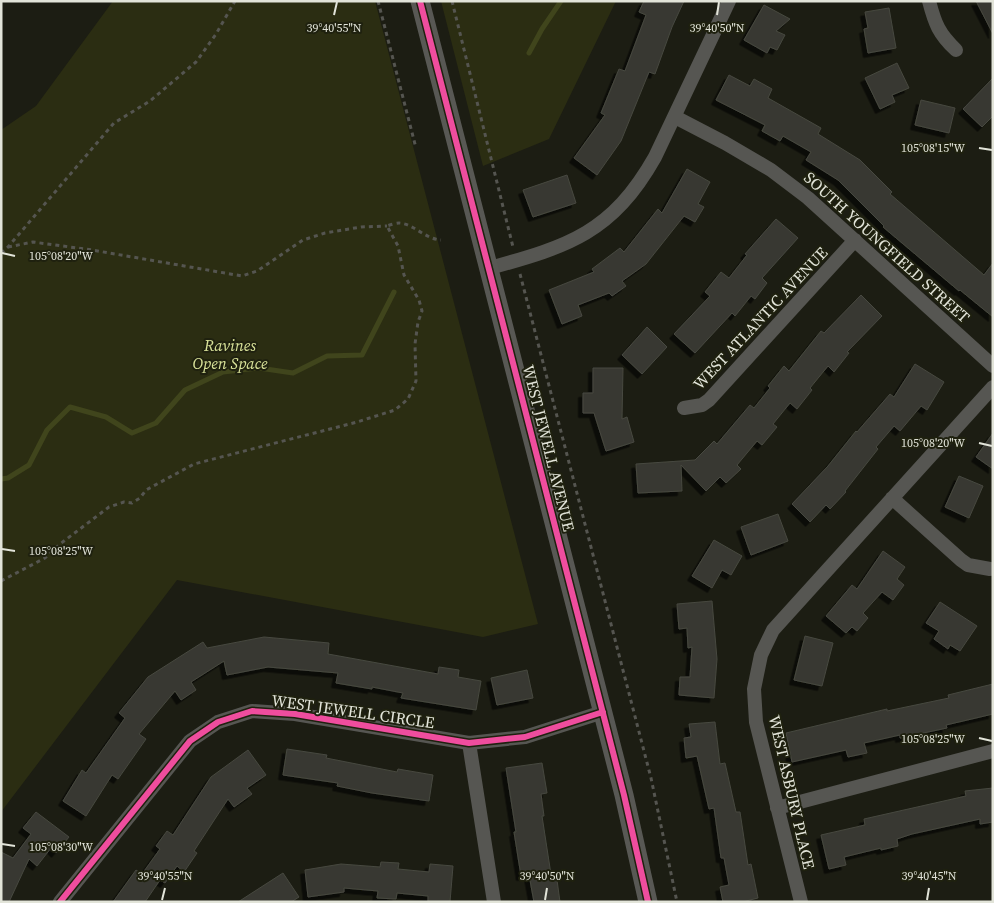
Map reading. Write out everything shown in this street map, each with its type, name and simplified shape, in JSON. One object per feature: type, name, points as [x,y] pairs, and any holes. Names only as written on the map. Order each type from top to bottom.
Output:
[{"type":"main road","name":"WEST JEWELL AVENUE","points":[[420,1],[624,795],[648,902]]},
{"type":"street","points":[[490,268],[539,255],[575,240],[605,220],[618,208],[645,176],[730,1]]},
{"type":"street","points":[[929,1],[935,24],[943,38],[956,50]]},
{"type":"street","name":"SOUTH YOUNGFIELD STREET","points":[[675,117],[771,170],[814,203],[993,366]]},
{"type":"street","name":"WEST ATLANTIC AVENUE","points":[[684,408],[702,405],[709,400],[855,240]]},
{"type":"street","name":"WEST ASBURY PLACE","points":[[801,902],[756,722],[754,689],[761,655],[772,630],[993,387]]},
{"type":"street","points":[[892,498],[961,560],[968,565],[990,569]]},
{"type":"street","name":"WEST JEWELL CIRCLE","points":[[60,902],[190,741],[218,722],[252,711],[295,714],[469,743],[525,737],[602,712]]},
{"type":"street","points":[[469,743],[494,902]]},
{"type":"street","points":[[777,808],[993,750]]},
{"type":"path","points":[[1,252],[8,247],[114,123],[150,101],[196,62],[216,34],[235,1]]},
{"type":"path","points":[[378,1],[416,148]]},
{"type":"path","points":[[452,1],[516,261],[651,778],[677,902]]},
{"type":"path","points":[[8,247],[33,242],[58,244],[70,248],[92,250],[242,276],[257,271],[303,240],[326,233],[399,223],[434,240],[441,240]]},
{"type":"path","points":[[1,581],[45,558],[60,544],[109,507],[124,502],[132,503],[140,498],[146,490],[194,464],[357,422],[395,410],[408,399],[416,381],[415,344],[418,322],[422,311],[419,300],[404,275],[398,246],[387,226]]},
{"type":"green space","name":"Ravines Open Space","points":[[113,1],[375,1],[538,624],[483,637],[177,580],[1,812],[1,130],[36,106]]},
{"type":"green space","points":[[441,1],[616,1],[549,139],[483,166]]},
{"type":"building","points":[[644,1],[684,1],[672,27],[655,74],[649,72],[621,141],[597,175],[574,158],[605,115],[601,113],[619,69],[625,71],[646,15],[639,12]]},
{"type":"building","points":[[976,1],[993,1],[993,34]]},
{"type":"building","points":[[764,5],[790,19],[776,31],[785,35],[777,50],[770,47],[767,53],[744,40]]},
{"type":"building","points":[[889,8],[896,48],[868,53],[864,29],[868,28],[865,12]]},
{"type":"building","points":[[897,63],[909,88],[892,95],[895,102],[880,109],[865,78]]},
{"type":"building","points":[[729,75],[750,86],[754,79],[772,89],[768,98],[821,128],[818,134],[860,160],[892,192],[890,194],[984,275],[993,263],[993,317],[883,227],[838,180],[806,160],[811,152],[783,136],[780,141],[762,131],[765,125],[716,100]]},
{"type":"building","points":[[993,78],[993,116],[982,127],[963,109]]},
{"type":"building","points":[[921,100],[955,108],[949,133],[915,125]]},
{"type":"building","points":[[687,169],[710,182],[698,204],[704,207],[695,222],[684,216],[646,264],[622,281],[626,286],[612,296],[609,293],[578,305],[582,316],[562,324],[549,290],[594,272],[592,269],[620,248],[624,252],[658,209],[662,213]]},
{"type":"building","points":[[567,175],[576,203],[533,217],[523,190]]},
{"type":"building","points":[[776,219],[798,238],[762,278],[767,283],[755,299],[751,296],[735,316],[732,313],[695,353],[674,334],[710,296],[705,292],[721,272],[729,278],[747,255],[745,254]]},
{"type":"building","points":[[861,295],[882,316],[847,352],[849,353],[834,372],[828,366],[810,388],[812,390],[797,409],[790,403],[773,424],[777,427],[762,445],[757,441],[737,465],[741,469],[726,483],[720,477],[706,491],[681,465],[682,491],[638,493],[636,464],[695,460],[714,441],[717,444],[750,405],[754,408],[784,366],[789,371],[821,331],[824,333]]},
{"type":"building","points":[[647,327],[667,347],[642,374],[622,355]]},
{"type":"building","points":[[915,364],[944,382],[927,410],[921,406],[900,431],[894,426],[876,447],[878,449],[846,492],[830,509],[826,505],[810,522],[792,504],[828,466],[856,431],[890,394],[894,397]]},
{"type":"building","points":[[593,368],[623,368],[622,419],[627,417],[634,442],[606,451],[594,413],[583,413],[583,393],[593,393]]},
{"type":"building","points":[[993,433],[993,469],[976,457]]},
{"type":"building","points":[[959,476],[983,486],[969,518],[945,507]]},
{"type":"building","points":[[778,514],[788,541],[751,555],[741,527]]},
{"type":"building","points":[[714,540],[742,556],[731,575],[722,570],[712,588],[692,576]]},
{"type":"building","points":[[883,551],[905,567],[897,579],[904,585],[893,600],[882,592],[863,613],[868,618],[857,631],[852,627],[846,633],[826,616],[852,585],[857,589]]},
{"type":"building","points":[[712,601],[717,659],[714,698],[679,695],[680,677],[690,677],[692,647],[688,648],[687,628],[679,629],[677,604]]},
{"type":"building","points":[[940,602],[977,626],[960,651],[950,645],[948,649],[934,639],[939,631],[926,623]]},
{"type":"building","points":[[805,636],[833,643],[822,686],[794,680]]},
{"type":"building","points":[[264,637],[329,643],[328,654],[438,674],[439,667],[459,670],[458,677],[481,681],[476,710],[401,698],[403,693],[372,687],[372,689],[336,683],[338,673],[268,667],[227,675],[224,661],[191,682],[196,690],[181,700],[175,691],[139,734],[146,739],[118,779],[112,775],[86,816],[63,801],[82,770],[86,773],[125,718],[119,713],[148,677],[203,642],[207,648]]},
{"type":"building","points":[[527,670],[533,698],[497,705],[491,678]]},
{"type":"building","points":[[993,684],[993,714],[946,725],[947,728],[864,743],[867,753],[848,757],[846,750],[792,762],[786,733],[887,709],[887,711],[949,698],[948,695]]},
{"type":"building","points":[[715,722],[720,764],[725,763],[736,812],[740,812],[748,865],[751,864],[758,898],[742,902],[723,902],[720,887],[729,885],[724,858],[721,858],[714,808],[709,809],[697,756],[686,758],[684,738],[691,737],[689,724]]},
{"type":"building","points":[[287,749],[327,755],[326,758],[397,772],[398,769],[433,775],[429,801],[372,793],[337,786],[338,783],[283,775]]},
{"type":"building","points":[[248,750],[266,775],[247,788],[252,794],[234,807],[228,799],[194,851],[197,853],[184,872],[177,866],[165,883],[160,880],[145,902],[113,902],[136,870],[142,874],[160,849],[156,846],[167,831],[173,835],[211,777]]},
{"type":"building","points":[[542,763],[547,793],[541,794],[544,816],[542,816],[552,881],[557,880],[560,902],[534,902],[529,875],[521,876],[514,832],[516,832],[506,768]]},
{"type":"building","points":[[993,788],[993,822],[980,824],[980,819],[912,834],[897,839],[898,846],[844,857],[846,865],[829,869],[821,835],[865,825],[864,819],[966,796],[965,791]]},
{"type":"building","points":[[36,812],[69,837],[56,853],[51,848],[37,866],[29,859],[9,902],[1,902],[1,852],[13,858],[31,834],[23,828]]},
{"type":"building","points":[[381,862],[399,863],[398,869],[429,872],[430,864],[453,866],[450,902],[428,902],[428,896],[397,893],[396,899],[377,898],[378,891],[344,888],[344,892],[308,897],[305,870],[341,864],[380,867]]},
{"type":"building","points":[[283,873],[299,897],[291,902],[238,902]]},
{"type":"waterway","points":[[529,53],[542,29],[561,1]]},
{"type":"waterway","points":[[1,479],[8,478],[29,465],[47,430],[70,407],[106,417],[132,433],[156,423],[185,390],[223,372],[259,368],[293,373],[327,356],[362,355],[394,292]]},
{"type":"cycle path","points":[[420,1],[624,795],[648,902]]},
{"type":"cycle path","points":[[60,902],[190,741],[218,722],[252,711],[295,714],[469,743],[525,737],[603,712]]}]
